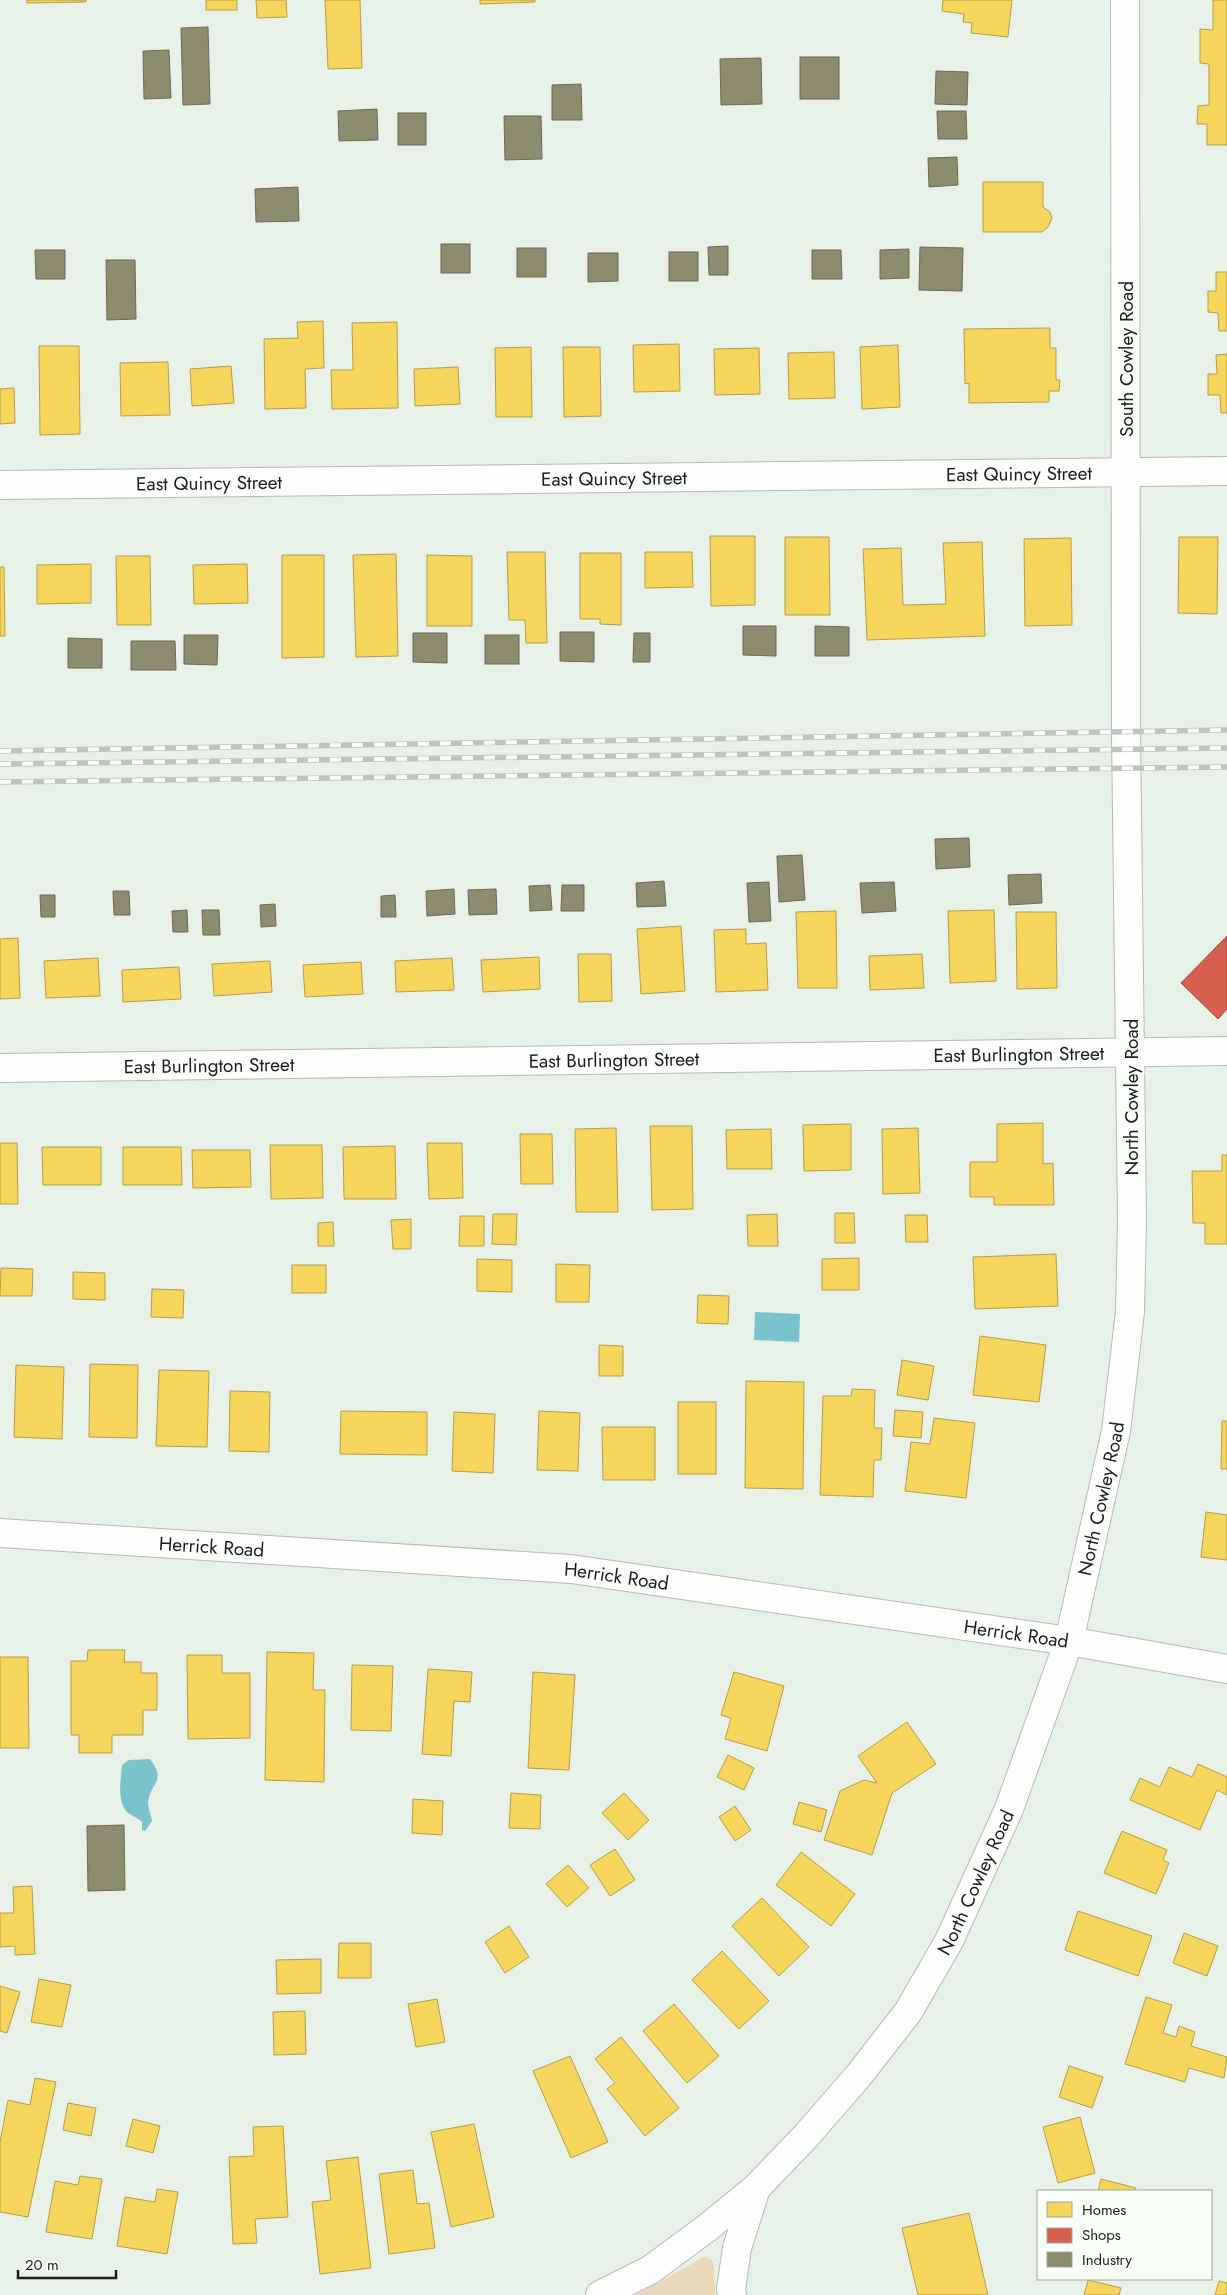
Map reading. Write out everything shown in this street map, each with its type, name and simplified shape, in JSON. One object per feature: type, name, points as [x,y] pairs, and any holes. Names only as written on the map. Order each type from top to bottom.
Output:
[{"type":"street","name":"South Cowley Road","points":[[1125,0],[1126,719]]},
{"type":"street","name":"East Quincy Street","points":[[0,485],[1227,471]]},
{"type":"street","name":"North Cowley Road","points":[[600,2295],[650,2270],[707,2228],[756,2188],[806,2136],[859,2076],[908,2012],[950,1941],[1009,1809],[1069,1641],[1116,1430],[1125,1371],[1130,1312],[1132,1238],[1131,1051],[1126,719]]},
{"type":"street","name":"East Burlington Street","points":[[0,1068],[1227,1051]]},
{"type":"street","name":"Herrick Road","points":[[0,1533],[571,1569],[1069,1641],[1227,1670]]},
{"type":"street","name":"North Cowley Road","points":[[732,2295],[737,2248],[756,2188]]},
{"type":"shaded area","points":[[704,2257],[711,2259],[714,2265],[715,2295],[635,2295]]},
{"type":"water","points":[[755,1312],[800,1314],[799,1342],[754,1340]]},
{"type":"water","points":[[150,1759],[155,1766],[158,1777],[148,1802],[152,1821],[145,1831],[142,1830],[142,1822],[124,1808],[120,1784],[122,1765],[129,1760]]},
{"type":"building: Homes","points":[[27,0],[86,0],[86,2],[27,3]]},
{"type":"building: Homes","points":[[206,0],[237,0],[237,10],[206,10]]},
{"type":"building: Homes","points":[[256,0],[286,0],[287,17],[257,18]]},
{"type":"building: Homes","points":[[325,0],[360,0],[362,68],[328,69]]},
{"type":"building: Homes","points":[[480,0],[535,0],[535,2],[480,4]]},
{"type":"building: Homes","points":[[943,0],[1012,0],[1008,37],[971,33],[972,23],[963,22],[964,14],[942,11]]},
{"type":"building: Homes","points":[[1213,0],[1227,0],[1227,145],[1207,145],[1207,124],[1197,124],[1198,106],[1209,105],[1209,64],[1200,63],[1200,29],[1213,30]]},
{"type":"building: Homes","points":[[983,182],[1043,182],[1043,207],[1050,212],[1052,218],[1048,227],[1042,232],[983,232]]},
{"type":"building: Homes","points":[[1216,272],[1227,272],[1227,331],[1219,331],[1218,313],[1208,312],[1208,291],[1216,291]]},
{"type":"building: Homes","points":[[323,321],[324,368],[305,369],[306,408],[265,409],[264,339],[298,338],[297,322]]},
{"type":"building: Homes","points":[[397,322],[398,408],[332,409],[331,370],[353,370],[352,323]]},
{"type":"building: Homes","points":[[1050,328],[1050,348],[1056,348],[1056,380],[1060,380],[1059,391],[1049,391],[1049,402],[969,403],[969,383],[965,384],[964,329]]},
{"type":"building: Homes","points":[[679,344],[680,391],[634,392],[633,345]]},
{"type":"building: Homes","points":[[898,345],[900,407],[862,409],[860,347]]},
{"type":"building: Homes","points":[[39,346],[79,346],[80,434],[40,435]]},
{"type":"building: Homes","points":[[531,347],[532,417],[496,417],[495,348]]},
{"type":"building: Homes","points":[[563,347],[600,347],[601,416],[564,417]]},
{"type":"building: Homes","points":[[759,348],[760,394],[715,395],[714,349]]},
{"type":"building: Homes","points":[[834,352],[835,398],[789,399],[788,353]]},
{"type":"building: Homes","points":[[1227,354],[1227,413],[1221,413],[1220,395],[1208,395],[1208,374],[1217,374],[1216,355]]},
{"type":"building: Homes","points":[[168,362],[170,415],[121,416],[120,363]]},
{"type":"building: Homes","points":[[231,366],[234,403],[192,406],[190,369]]},
{"type":"building: Homes","points":[[458,367],[460,404],[415,406],[414,369]]},
{"type":"building: Homes","points":[[14,388],[15,423],[0,424],[0,389]]},
{"type":"building: Homes","points":[[710,536],[755,536],[755,605],[711,606]]},
{"type":"building: Homes","points":[[785,537],[829,537],[830,615],[785,615]]},
{"type":"building: Homes","points":[[1179,537],[1218,537],[1217,614],[1178,613]]},
{"type":"building: Homes","points":[[1071,538],[1072,625],[1025,626],[1024,539]]},
{"type":"building: Homes","points":[[982,542],[985,636],[867,640],[863,549],[901,548],[903,605],[946,604],[943,543]]},
{"type":"building: Homes","points":[[507,552],[545,552],[547,643],[526,643],[525,620],[509,620]]},
{"type":"building: Homes","points":[[645,552],[692,552],[693,587],[645,588]]},
{"type":"building: Homes","points":[[580,553],[621,553],[621,625],[600,624],[600,619],[580,619]]},
{"type":"building: Homes","points":[[396,554],[398,656],[356,657],[353,555]]},
{"type":"building: Homes","points":[[282,555],[324,555],[324,657],[282,658]]},
{"type":"building: Homes","points":[[427,555],[472,556],[472,626],[427,626]]},
{"type":"building: Homes","points":[[116,556],[150,556],[151,625],[117,625]]},
{"type":"building: Homes","points":[[91,564],[91,603],[37,604],[37,565]]},
{"type":"building: Homes","points":[[247,564],[248,603],[194,604],[193,565]]},
{"type":"building: Homes","points":[[0,567],[4,567],[5,636],[0,636]]},
{"type":"building: Homes","points":[[994,910],[996,981],[950,983],[948,911]]},
{"type":"building: Homes","points":[[836,911],[837,988],[798,988],[796,912]]},
{"type":"building: Homes","points":[[1016,912],[1056,912],[1057,988],[1017,989]]},
{"type":"building: Homes","points":[[681,926],[685,991],[641,994],[637,929]]},
{"type":"building: Homes","points":[[746,929],[746,944],[766,943],[768,990],[716,992],[714,930]]},
{"type":"building: Homes","points":[[18,938],[20,998],[0,999],[0,939]]},
{"type":"building: Homes","points":[[578,954],[611,954],[612,1001],[579,1002]]},
{"type":"building: Homes","points":[[922,954],[924,988],[870,990],[869,956]]},
{"type":"building: Homes","points":[[539,957],[540,989],[483,992],[481,960]]},
{"type":"building: Homes","points":[[98,958],[100,996],[46,998],[44,961]]},
{"type":"building: Homes","points":[[452,958],[454,990],[396,992],[395,961]]},
{"type":"building: Homes","points":[[270,961],[272,992],[214,996],[212,964]]},
{"type":"building: Homes","points":[[361,962],[363,994],[305,997],[303,965]]},
{"type":"building: Homes","points":[[179,967],[181,999],[123,1002],[122,970]]},
{"type":"building: Homes","points":[[1043,1123],[1043,1164],[1053,1163],[1054,1205],[994,1205],[994,1197],[970,1197],[970,1162],[997,1162],[997,1124]]},
{"type":"building: Homes","points":[[851,1124],[851,1170],[804,1171],[803,1125]]},
{"type":"building: Homes","points":[[650,1126],[692,1126],[693,1209],[652,1210]]},
{"type":"building: Homes","points":[[616,1128],[618,1212],[576,1212],[575,1129]]},
{"type":"building: Homes","points":[[918,1128],[920,1193],[883,1194],[882,1129]]},
{"type":"building: Homes","points":[[771,1129],[772,1169],[727,1169],[726,1130]]},
{"type":"building: Homes","points":[[520,1134],[552,1134],[553,1184],[521,1184]]},
{"type":"building: Homes","points":[[0,1143],[17,1143],[18,1204],[0,1204]]},
{"type":"building: Homes","points":[[427,1143],[462,1143],[463,1198],[429,1199]]},
{"type":"building: Homes","points":[[270,1145],[322,1145],[323,1198],[271,1199]]},
{"type":"building: Homes","points":[[395,1146],[396,1199],[344,1199],[343,1147]]},
{"type":"building: Homes","points":[[42,1147],[101,1147],[101,1185],[43,1185]]},
{"type":"building: Homes","points":[[123,1147],[181,1147],[182,1185],[123,1185]]},
{"type":"building: Homes","points":[[192,1150],[250,1150],[251,1187],[193,1188]]},
{"type":"building: Homes","points":[[1222,1155],[1227,1155],[1227,1244],[1205,1244],[1205,1223],[1193,1223],[1192,1171],[1222,1171]]},
{"type":"building: Homes","points":[[835,1213],[854,1213],[855,1243],[835,1243]]},
{"type":"building: Homes","points":[[493,1214],[517,1214],[516,1245],[492,1244]]},
{"type":"building: Homes","points":[[777,1214],[778,1246],[748,1246],[747,1215]]},
{"type":"building: Homes","points":[[905,1215],[927,1215],[928,1242],[906,1242]]},
{"type":"building: Homes","points":[[460,1216],[484,1216],[484,1246],[459,1246]]},
{"type":"building: Homes","points":[[411,1219],[411,1249],[393,1249],[391,1220]]},
{"type":"building: Homes","points":[[333,1222],[334,1246],[318,1246],[318,1223]]},
{"type":"building: Homes","points":[[1056,1254],[1058,1306],[975,1309],[973,1257]]},
{"type":"building: Homes","points":[[859,1258],[859,1290],[822,1290],[822,1259]]},
{"type":"building: Homes","points":[[477,1259],[512,1260],[512,1292],[477,1291]]},
{"type":"building: Homes","points":[[556,1264],[590,1265],[589,1302],[556,1302]]},
{"type":"building: Homes","points":[[292,1265],[326,1265],[326,1293],[292,1293]]},
{"type":"building: Homes","points":[[1,1268],[33,1269],[32,1296],[0,1296]]},
{"type":"building: Homes","points":[[73,1272],[105,1273],[105,1300],[73,1299]]},
{"type":"building: Homes","points":[[152,1289],[184,1290],[183,1318],[151,1317]]},
{"type":"building: Homes","points":[[698,1295],[729,1296],[728,1324],[697,1323]]},
{"type":"building: Homes","points":[[980,1336],[1046,1345],[1039,1402],[973,1395]]},
{"type":"building: Homes","points":[[599,1345],[623,1346],[623,1376],[599,1376]]},
{"type":"building: Homes","points":[[902,1360],[934,1366],[928,1400],[897,1395]]},
{"type":"building: Homes","points":[[90,1364],[138,1365],[137,1438],[89,1437]]},
{"type":"building: Homes","points":[[16,1365],[64,1367],[62,1439],[14,1437]]},
{"type":"building: Homes","points":[[159,1370],[209,1371],[207,1447],[156,1446]]},
{"type":"building: Homes","points":[[746,1381],[804,1382],[803,1489],[745,1488]]},
{"type":"building: Homes","points":[[852,1389],[875,1390],[874,1428],[882,1428],[881,1460],[874,1460],[873,1497],[820,1495],[823,1396],[851,1396]]},
{"type":"building: Homes","points":[[230,1391],[270,1392],[269,1452],[229,1451]]},
{"type":"building: Homes","points":[[678,1402],[716,1402],[716,1474],[678,1474]]},
{"type":"building: Homes","points":[[895,1410],[923,1412],[921,1438],[893,1436]]},
{"type":"building: Homes","points":[[341,1411],[427,1412],[427,1455],[340,1454]]},
{"type":"building: Homes","points":[[539,1411],[580,1413],[578,1471],[537,1470]]},
{"type":"building: Homes","points":[[454,1412],[495,1414],[493,1473],[452,1471]]},
{"type":"building: Homes","points":[[934,1418],[975,1423],[966,1498],[905,1491],[911,1442],[930,1444]]},
{"type":"building: Homes","points":[[1222,1421],[1227,1421],[1227,1469],[1221,1469]]},
{"type":"building: Homes","points":[[602,1427],[655,1427],[655,1480],[603,1480]]},
{"type":"building: Homes","points":[[1206,1512],[1227,1515],[1227,1560],[1201,1557]]},
{"type":"building: Homes","points":[[88,1650],[125,1650],[124,1662],[141,1662],[141,1673],[157,1673],[157,1710],[143,1710],[143,1735],[112,1735],[112,1753],[79,1753],[79,1735],[71,1735],[71,1661],[87,1661]]},
{"type":"building: Homes","points":[[267,1652],[314,1653],[313,1690],[325,1690],[324,1782],[265,1780]]},
{"type":"building: Homes","points":[[187,1655],[222,1655],[222,1673],[250,1673],[250,1738],[188,1739]]},
{"type":"building: Homes","points":[[0,1657],[28,1657],[29,1748],[0,1748]]},
{"type":"building: Homes","points":[[352,1665],[393,1666],[391,1731],[351,1730]]},
{"type":"building: Homes","points":[[428,1669],[472,1672],[470,1702],[454,1701],[451,1756],[422,1754]]},
{"type":"building: Homes","points":[[533,1672],[575,1675],[569,1770],[528,1768]]},
{"type":"building: Homes","points":[[734,1672],[784,1686],[767,1751],[725,1739],[731,1718],[721,1715]]},
{"type":"building: Homes","points":[[907,1722],[936,1764],[892,1793],[872,1855],[824,1840],[840,1791],[864,1780],[877,1783],[858,1756]]},
{"type":"building: Homes","points":[[728,1755],[754,1768],[744,1790],[717,1777]]},
{"type":"building: Homes","points":[[1198,1764],[1227,1777],[1227,1795],[1217,1790],[1200,1830],[1130,1800],[1140,1778],[1160,1787],[1169,1767],[1192,1777]]},
{"type":"building: Homes","points":[[511,1793],[541,1795],[540,1829],[509,1828]]},
{"type":"building: Homes","points":[[624,1793],[649,1820],[628,1840],[602,1813]]},
{"type":"building: Homes","points":[[413,1799],[443,1801],[442,1835],[412,1833]]},
{"type":"building: Homes","points":[[799,1802],[827,1810],[821,1832],[793,1824]]},
{"type":"building: Homes","points":[[735,1806],[751,1830],[735,1841],[719,1817]]},
{"type":"building: Homes","points":[[1122,1831],[1167,1850],[1163,1860],[1169,1863],[1156,1894],[1104,1873]]},
{"type":"building: Homes","points":[[615,1849],[635,1880],[610,1896],[590,1865]]},
{"type":"building: Homes","points":[[801,1852],[855,1894],[831,1926],[776,1885]]},
{"type":"building: Homes","points":[[568,1865],[589,1888],[567,1907],[546,1884]]},
{"type":"building: Homes","points":[[32,1886],[35,1954],[15,1955],[15,1946],[0,1947],[0,1913],[14,1913],[13,1887]]},
{"type":"building: Homes","points":[[762,1898],[809,1947],[779,1976],[732,1926]]},
{"type":"building: Homes","points":[[1078,1911],[1152,1936],[1138,1976],[1065,1950]]},
{"type":"building: Homes","points":[[509,1926],[529,1957],[505,1973],[485,1942]]},
{"type":"building: Homes","points":[[1184,1933],[1218,1946],[1207,1976],[1173,1963]]},
{"type":"building: Homes","points":[[339,1943],[371,1943],[371,1978],[338,1978]]},
{"type":"building: Homes","points":[[722,1951],[769,2001],[739,2029],[692,1980]]},
{"type":"building: Homes","points":[[321,1959],[321,1993],[277,1994],[276,1960]]},
{"type":"building: Homes","points":[[39,1979],[71,1985],[62,2027],[31,2022]]},
{"type":"building: Homes","points":[[0,1986],[20,1992],[7,2033],[0,2031]]},
{"type":"building: Homes","points":[[1146,1997],[1172,2005],[1163,2033],[1176,2037],[1179,2026],[1195,2032],[1191,2046],[1227,2057],[1224,2078],[1189,2068],[1185,2082],[1125,2064]]},
{"type":"building: Homes","points":[[437,1999],[445,2042],[416,2047],[408,2004]]},
{"type":"building: Homes","points":[[674,2004],[719,2056],[687,2083],[643,2031]]},
{"type":"building: Homes","points":[[305,2011],[306,2054],[274,2055],[273,2012]]},
{"type":"building: Homes","points":[[621,2037],[679,2108],[645,2136],[607,2089],[615,2083],[595,2059]]},
{"type":"building: Homes","points":[[570,2056],[608,2142],[571,2158],[533,2071]]},
{"type":"building: Homes","points":[[1069,2066],[1103,2077],[1092,2108],[1059,2097]]},
{"type":"building: Homes","points":[[35,2078],[56,2082],[28,2217],[0,2212],[0,2142],[8,2100],[30,2105]]},
{"type":"building: Homes","points":[[68,2103],[96,2108],[91,2136],[63,2130]]},
{"type":"building: Homes","points":[[1080,2117],[1095,2173],[1058,2183],[1043,2127]]},
{"type":"building: Homes","points":[[133,2119],[160,2126],[153,2153],[126,2146]]},
{"type":"building: Homes","points":[[474,2124],[494,2217],[451,2227],[431,2132]]},
{"type":"building: Homes","points":[[283,2126],[288,2217],[255,2219],[257,2243],[233,2244],[229,2157],[254,2156],[253,2127]]},
{"type":"building: Homes","points":[[358,2157],[371,2268],[320,2274],[312,2202],[331,2200],[326,2161]]},
{"type":"building: Homes","points":[[413,2170],[417,2204],[429,2203],[435,2248],[389,2254],[379,2174]]},
{"type":"building: Homes","points":[[80,2176],[102,2179],[92,2239],[46,2232],[55,2181],[78,2185]]},
{"type":"building: Homes","points":[[1101,2179],[1136,2188],[1135,2190],[1098,2190]]},
{"type":"building: Homes","points":[[157,2189],[178,2192],[167,2254],[117,2246],[125,2197],[155,2202]]},
{"type":"building: Homes","points":[[969,2213],[988,2295],[918,2295],[902,2228]]},
{"type":"building: Homes","points":[[1088,2280],[1121,2288],[1119,2295],[1084,2295]]},
{"type":"building: Homes","points":[[1219,2281],[1227,2283],[1227,2295],[1215,2295]]},
{"type":"building: Shops","points":[[1227,936],[1227,1009],[1218,1019],[1181,983]]},
{"type":"building: Industry","points":[[208,27],[210,104],[183,105],[181,28]]},
{"type":"building: Industry","points":[[169,50],[171,98],[144,99],[143,51]]},
{"type":"building: Industry","points":[[800,57],[839,57],[839,99],[800,99]]},
{"type":"building: Industry","points":[[761,58],[762,104],[721,105],[720,59]]},
{"type":"building: Industry","points":[[936,71],[968,72],[967,105],[935,104]]},
{"type":"building: Industry","points":[[581,84],[582,120],[552,120],[552,85]]},
{"type":"building: Industry","points":[[377,109],[378,140],[339,141],[338,111]]},
{"type":"building: Industry","points":[[937,111],[966,111],[967,139],[938,139]]},
{"type":"building: Industry","points":[[398,113],[426,113],[426,145],[398,145]]},
{"type":"building: Industry","points":[[504,116],[541,116],[542,159],[505,160]]},
{"type":"building: Industry","points":[[957,157],[958,185],[929,187],[928,158]]},
{"type":"building: Industry","points":[[298,187],[299,221],[256,222],[255,189]]},
{"type":"building: Industry","points":[[441,244],[470,244],[470,273],[441,273]]},
{"type":"building: Industry","points":[[728,246],[728,275],[709,275],[708,247]]},
{"type":"building: Industry","points":[[920,247],[963,248],[962,291],[919,290]]},
{"type":"building: Industry","points":[[517,248],[546,248],[546,277],[517,277]]},
{"type":"building: Industry","points":[[909,249],[909,278],[880,279],[880,250]]},
{"type":"building: Industry","points":[[35,250],[65,250],[65,279],[36,279]]},
{"type":"building: Industry","points":[[812,250],[841,250],[842,279],[812,279]]},
{"type":"building: Industry","points":[[669,252],[698,252],[698,281],[669,281]]},
{"type":"building: Industry","points":[[588,253],[618,253],[618,281],[588,282]]},
{"type":"building: Industry","points":[[106,260],[135,260],[136,319],[107,320]]},
{"type":"building: Industry","points":[[743,626],[776,626],[776,656],[743,655]]},
{"type":"building: Industry","points":[[815,626],[849,627],[849,656],[815,656]]},
{"type":"building: Industry","points":[[560,632],[594,632],[594,662],[560,661]]},
{"type":"building: Industry","points":[[413,633],[447,633],[447,663],[413,662]]},
{"type":"building: Industry","points":[[634,633],[650,633],[650,662],[633,662]]},
{"type":"building: Industry","points":[[184,635],[218,635],[217,665],[184,664]]},
{"type":"building: Industry","points":[[485,635],[519,635],[519,664],[485,664]]},
{"type":"building: Industry","points":[[68,638],[102,639],[102,668],[68,668]]},
{"type":"building: Industry","points":[[131,641],[175,641],[176,670],[131,670]]},
{"type":"building: Industry","points":[[969,838],[970,867],[936,869],[935,839]]},
{"type":"building: Industry","points":[[802,855],[805,900],[779,902],[777,856]]},
{"type":"building: Industry","points":[[1041,874],[1042,903],[1009,905],[1008,875]]},
{"type":"building: Industry","points":[[664,881],[666,906],[637,907],[636,883]]},
{"type":"building: Industry","points":[[769,882],[771,921],[749,922],[747,883]]},
{"type":"building: Industry","points":[[894,882],[896,911],[862,913],[860,883]]},
{"type":"building: Industry","points":[[550,885],[552,910],[530,911],[529,886]]},
{"type":"building: Industry","points":[[562,885],[584,885],[584,911],[561,911]]},
{"type":"building: Industry","points":[[454,889],[455,914],[427,916],[426,891]]},
{"type":"building: Industry","points":[[496,889],[497,914],[469,915],[468,890]]},
{"type":"building: Industry","points":[[113,891],[129,891],[130,915],[114,915]]},
{"type":"building: Industry","points":[[40,895],[55,895],[55,917],[41,917]]},
{"type":"building: Industry","points":[[395,895],[396,917],[381,917],[381,896]]},
{"type":"building: Industry","points":[[275,904],[276,926],[261,927],[260,905]]},
{"type":"building: Industry","points":[[187,910],[188,932],[173,932],[172,911]]},
{"type":"building: Industry","points":[[202,910],[219,910],[220,935],[203,935]]},
{"type":"building: Industry","points":[[124,1825],[125,1890],[88,1891],[87,1826]]},
{"type":"railway","points":[[0,751],[1227,730]]},
{"type":"railway","points":[[0,764],[1227,748]]},
{"type":"railway","points":[[0,782],[1227,767]]}]
